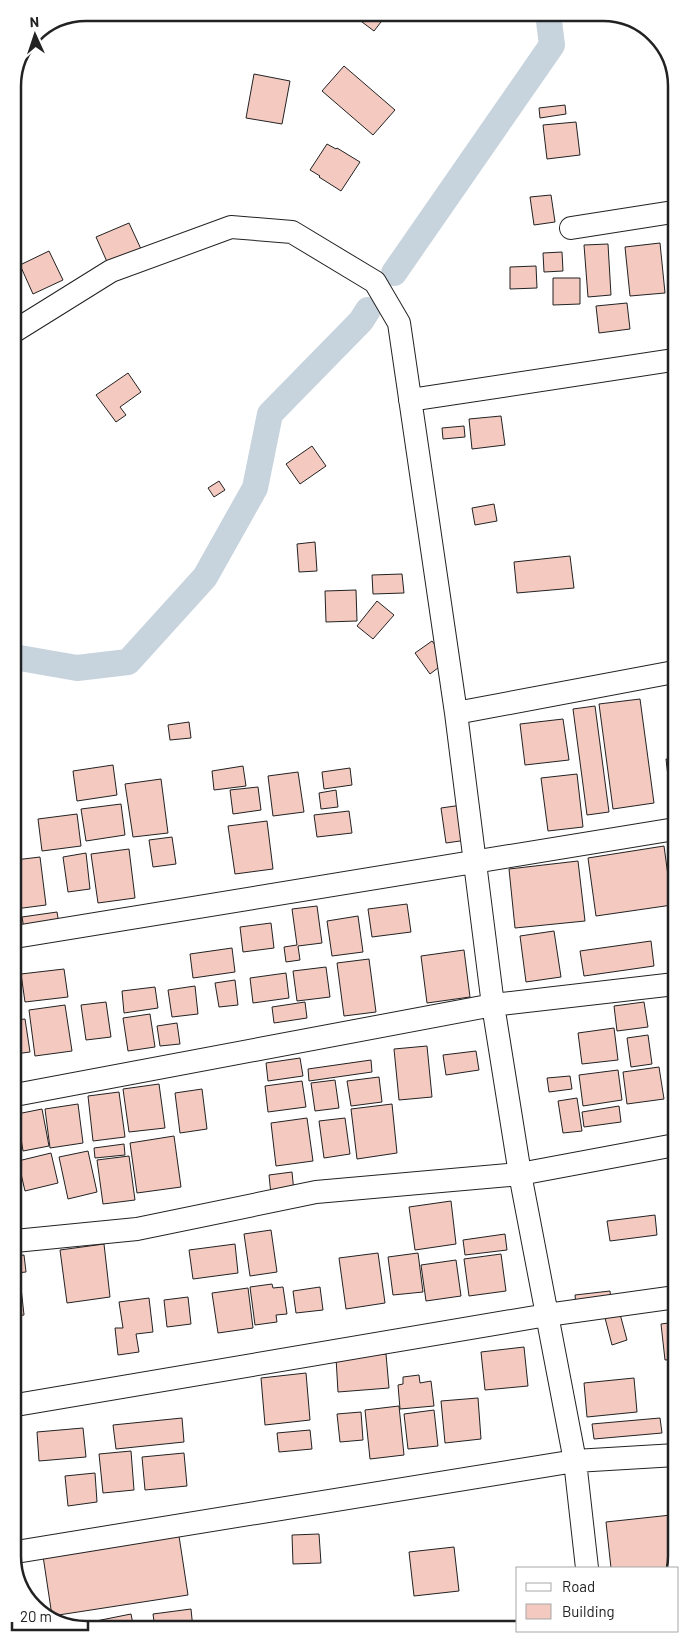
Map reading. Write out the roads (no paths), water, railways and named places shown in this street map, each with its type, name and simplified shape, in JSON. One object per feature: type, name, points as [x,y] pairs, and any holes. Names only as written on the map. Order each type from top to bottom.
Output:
[{"type":"street","points":[[571,228],[668,213]]},
{"type":"street","points":[[21,327],[111,271],[231,227],[292,232],[375,282],[399,323],[456,713],[494,1005],[520,1174],[574,1461],[588,1567]]},
{"type":"street","points":[[410,400],[668,361]]},
{"type":"street","points":[[456,713],[668,673]]},
{"type":"street","points":[[21,936],[668,829]]},
{"type":"street","points":[[21,1094],[494,1005],[668,985]]},
{"type":"street","points":[[21,1241],[137,1229],[316,1192],[520,1174],[668,1146]]},
{"type":"street","points":[[21,1404],[547,1314],[668,1298]]},
{"type":"street","points":[[21,1551],[574,1461],[668,1455]]},
{"type":"waterway","points":[[394,273],[552,45],[549,21]]},
{"type":"waterway","points":[[21,658],[77,668],[128,662],[205,577],[255,488],[270,414],[361,321],[368,310]]}]
